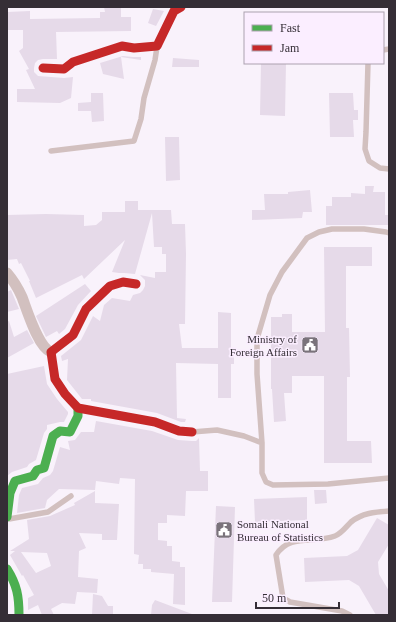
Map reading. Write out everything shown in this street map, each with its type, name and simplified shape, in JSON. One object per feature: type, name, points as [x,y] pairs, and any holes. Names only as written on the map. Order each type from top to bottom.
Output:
[{"type":"street","points":[[43,68],[64,69],[73,62],[122,46],[134,48],[157,46],[174,11],[181,7]]},
{"type":"street","points":[[7,273],[21,296],[34,330],[46,350],[50,352],[55,379],[65,394],[78,408],[155,422],[179,431],[192,432]]},
{"type":"street","points":[[50,352],[73,335],[86,309],[110,286],[123,282],[136,284]]},
{"type":"street","points":[[7,518],[10,493],[15,481],[33,476],[36,470],[44,468],[47,462],[53,436],[60,431],[70,432],[78,416],[78,408]]},
{"type":"street","points":[[7,569],[14,581],[19,598],[19,615]]},
{"type":"lane","points":[[51,151],[134,140],[141,119],[144,98],[155,60],[157,46]]},
{"type":"lane","points":[[368,64],[365,149],[368,160],[380,168],[389,169]]},
{"type":"lane","points":[[389,233],[364,229],[332,229],[319,232],[307,238],[282,272],[270,295],[257,339],[257,374],[262,443],[262,473],[266,482],[273,485],[328,484],[389,478]]},
{"type":"lane","points":[[192,432],[216,430],[244,436],[262,443]]},
{"type":"lane","points":[[7,518],[48,512],[71,496]]},
{"type":"lane","points":[[350,615],[342,611],[290,602],[283,598],[276,555],[280,548],[287,543],[336,536],[352,521],[364,515],[389,511]]},
{"type":"building","points":[[104,7],[121,7],[121,17],[131,17],[131,31],[56,32],[57,59],[43,59],[38,60],[35,63],[34,72],[38,76],[64,78],[73,77],[71,98],[60,103],[17,102],[17,89],[35,89],[26,70],[29,69],[19,51],[23,48],[23,30],[7,30],[7,12],[30,11],[30,19],[100,18],[100,12],[105,12]]},
{"type":"building","points":[[153,9],[164,11],[156,26],[148,23]]},
{"type":"building","points":[[123,56],[141,57],[141,60],[121,57],[124,79],[103,74],[100,63]]},
{"type":"building","points":[[173,58],[199,60],[199,67],[172,67]]},
{"type":"building","points":[[261,64],[286,64],[285,116],[260,115]]},
{"type":"building","points":[[91,93],[103,93],[104,121],[92,122],[91,111],[78,111],[78,103],[91,102]]},
{"type":"building","points":[[329,93],[353,93],[354,110],[358,110],[358,120],[353,120],[354,137],[330,137]]},
{"type":"building","points":[[165,137],[179,137],[180,180],[166,181]]},
{"type":"building","points":[[365,186],[374,186],[373,192],[385,192],[385,215],[389,215],[389,225],[326,225],[326,206],[332,206],[332,197],[351,197],[351,193],[365,194]]},
{"type":"building","points":[[310,190],[312,212],[303,212],[302,218],[252,220],[252,210],[265,210],[264,194],[288,194],[288,192]]},
{"type":"building","points":[[125,201],[138,201],[138,210],[171,210],[172,224],[185,224],[185,324],[179,324],[182,348],[218,348],[218,312],[231,313],[231,348],[234,348],[234,364],[231,364],[231,398],[218,398],[218,364],[176,363],[177,418],[186,419],[185,422],[181,422],[157,413],[91,401],[91,399],[82,399],[67,380],[68,359],[62,361],[61,356],[81,340],[93,316],[100,321],[104,305],[112,298],[130,301],[133,295],[140,293],[143,290],[145,280],[140,275],[155,278],[155,272],[166,272],[166,254],[162,254],[162,247],[154,247],[152,213],[135,274],[112,272],[125,240],[84,279],[82,275],[36,298],[21,263],[19,264],[17,259],[7,260],[7,215],[84,215],[84,226],[96,225],[102,220],[102,212],[125,212]]},
{"type":"building","name":"Ministry of Foreign Affairs","points":[[324,247],[372,247],[372,266],[346,266],[346,328],[349,328],[350,377],[347,377],[347,441],[371,441],[372,463],[324,463],[324,376],[292,376],[292,393],[284,393],[286,421],[274,422],[271,389],[271,317],[282,317],[282,314],[292,314],[292,332],[325,332]]},
{"type":"building","points":[[85,284],[91,291],[78,305],[65,329],[59,334],[57,331],[46,337],[36,316]]},
{"type":"building","points":[[11,290],[19,309],[7,312],[7,292]]},
{"type":"building","points":[[9,321],[14,337],[27,330],[34,343],[7,358],[7,322]]},
{"type":"building","points":[[44,366],[47,384],[68,414],[64,422],[47,425],[36,460],[27,467],[12,472],[7,476],[7,374]]},
{"type":"building","points":[[96,421],[152,431],[178,440],[196,441],[199,438],[200,471],[208,471],[208,491],[186,491],[185,516],[167,515],[167,523],[158,523],[158,540],[167,541],[167,546],[172,546],[172,561],[180,562],[180,567],[185,567],[185,605],[173,604],[174,574],[151,572],[151,569],[143,569],[143,564],[138,564],[139,555],[134,554],[135,479],[120,478],[119,484],[96,481],[95,490],[59,489],[47,500],[45,508],[17,513],[19,495],[22,488],[38,484],[43,478],[50,475],[53,471],[60,447],[70,450],[68,441],[75,440],[81,432],[94,432]]},
{"type":"building","points":[[314,490],[326,490],[327,503],[315,504]]},
{"type":"building","points":[[95,491],[95,503],[119,504],[117,540],[102,540],[102,534],[79,533],[86,548],[79,551],[78,577],[98,579],[97,593],[77,592],[75,604],[62,603],[51,609],[54,615],[42,615],[38,605],[28,610],[28,598],[34,595],[10,555],[15,551],[10,551],[29,539],[27,520],[50,516],[75,505],[74,503]],"holes":[[[21,552],[47,553],[51,566],[36,573]]]},
{"type":"building","points":[[307,497],[307,520],[255,522],[254,499]]},
{"type":"building","points":[[216,506],[235,507],[232,602],[212,602]]},
{"type":"building","points":[[377,518],[389,525],[389,544],[378,562],[379,574],[389,591],[389,615],[376,615],[359,586],[349,580],[305,582],[304,558],[347,556],[358,550]]},
{"type":"building","points":[[93,594],[102,596],[108,606],[113,606],[113,615],[92,615]]},
{"type":"building","points":[[155,600],[192,614],[151,615],[152,605]]},
{"type":"traffic: fast","points":[[7,517],[10,493],[15,481],[33,476],[37,470],[44,468],[53,436],[60,431],[70,432],[78,416],[78,408]]},
{"type":"traffic: fast","points":[[7,569],[17,591],[19,615]]},
{"type":"traffic: jam","points":[[43,68],[64,69],[73,62],[122,46],[134,48],[157,46],[174,11],[181,7]]},
{"type":"traffic: jam","points":[[136,284],[123,282],[110,286],[86,309],[73,335],[51,352],[55,379],[65,394],[78,408],[155,422],[179,431],[192,432]]},
{"type":"place","name":"Ministry of Foreign Affairs","points":[[310,345]]},
{"type":"place","name":"Somali National Bureau of Statistics","points":[[224,530]]}]
